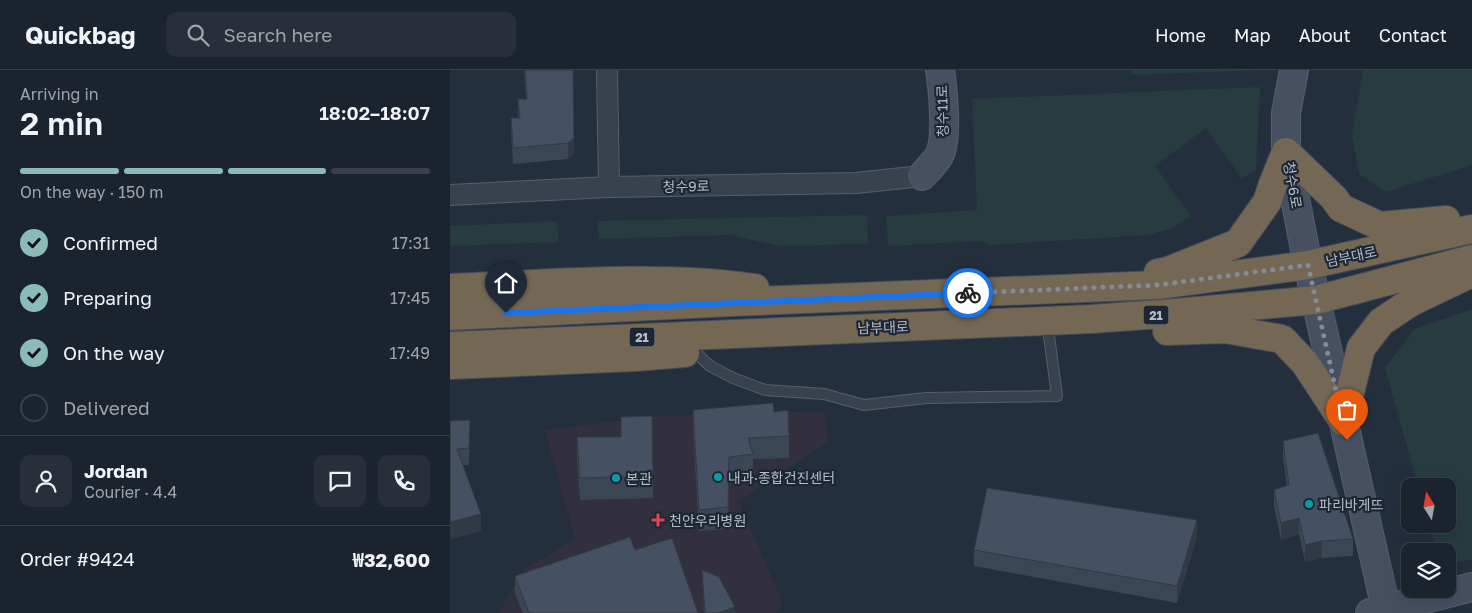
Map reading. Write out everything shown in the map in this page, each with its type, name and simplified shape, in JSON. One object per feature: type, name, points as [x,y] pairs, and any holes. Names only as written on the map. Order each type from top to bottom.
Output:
[{"type":"highway","points":[[1079,288],[1168,271],[1238,243],[1267,202],[1272,184],[1286,152],[1334,198],[1340,208],[1380,226],[1472,217]]},
{"type":"highway","name":"남부대로","points":[[450,316],[1158,285],[1308,265],[1472,230]]},
{"type":"highway","name":"남부대로","points":[[450,346],[1091,319],[1175,313],[1316,300],[1472,259]]},
{"type":"highway","points":[[1343,421],[1361,348],[1381,322],[1411,302],[1472,273]]},
{"type":"highway","points":[[450,288],[635,280],[731,284],[833,298]]},
{"type":"highway","points":[[1091,319],[1160,331],[1225,330],[1282,339],[1305,363],[1343,421]]},
{"type":"highway","points":[[450,365],[635,357],[695,352],[734,348],[834,329]]},
{"type":"street","points":[[607,70],[609,187]]},
{"type":"street","name":"청수11로","points":[[922,176],[941,152],[944,128],[940,70]]},
{"type":"street","name":"청수6로","points":[[1294,70],[1286,113],[1286,152],[1316,300]]},
{"type":"street","name":"청수9로","points":[[450,195],[609,187],[856,183],[922,176]]},
{"type":"street","points":[[1316,300],[1343,421],[1381,611],[1472,587]]},
{"type":"lane","points":[[695,352],[710,366],[733,378],[764,390],[824,394],[864,405],[926,398],[1057,396],[1047,320]]},
{"type":"shaded area","name":"천안우리병원","points":[[824,411],[828,441],[738,501],[783,603],[776,613],[499,613],[523,570],[575,539],[545,430],[661,416]]},
{"type":"green space","points":[[1131,70],[1262,70],[1132,75]]},
{"type":"green space","points":[[1363,70],[1472,70],[1472,165],[1386,192],[1359,174],[1352,135]]},
{"type":"green space","points":[[1260,87],[1256,170],[1242,179],[1206,128],[1155,166],[1191,216],[1172,228],[1148,235],[990,245],[981,241],[888,246],[886,216],[977,210],[972,99]]},
{"type":"green space","points":[[867,215],[868,244],[778,246],[732,235],[599,239],[597,221]]},
{"type":"green space","points":[[556,221],[559,242],[450,246],[450,226]]},
{"type":"green space","points":[[1472,309],[1472,559],[1456,563],[1456,543],[1434,543],[1431,533],[1456,533],[1456,478],[1416,478],[1385,368],[1415,329]]},
{"type":"building","points":[[525,70],[573,70],[574,138],[568,143],[513,148],[511,118],[520,118],[518,99],[527,99]]},
{"type":"building","name":"내과·종합건진센터","points":[[773,403],[774,412],[788,410],[789,436],[748,438],[753,454],[729,457],[728,507],[699,510],[693,410]]},
{"type":"building","points":[[652,416],[653,476],[580,478],[577,437],[621,437],[621,417]]},
{"type":"building","points":[[470,420],[469,448],[457,449],[481,514],[450,522],[450,421]]},
{"type":"building","name":"파리바게뜨","points":[[1318,433],[1353,539],[1322,541],[1305,545],[1299,518],[1281,523],[1274,490],[1289,485],[1283,441]]},
{"type":"building","points":[[987,488],[1197,520],[1177,586],[974,550]]},
{"type":"building","points":[[630,537],[635,550],[672,538],[698,613],[529,613],[515,576]]},
{"type":"building","points":[[702,570],[719,577],[735,607],[718,613],[705,613]]},
{"type":"way so far","points":[[968,293],[1158,285],[1308,265],[1347,440]]},
{"type":"place","name":"내과·종합건진센터","points":[[718,477]]},
{"type":"place","name":"본관","points":[[616,478]]},
{"type":"place","name":"파리바게뜨","points":[[1309,504]]},
{"type":"place","name":"천안우리병원","points":[[658,520]]},
{"type":"route","points":[[506,313],[968,293]]}]
